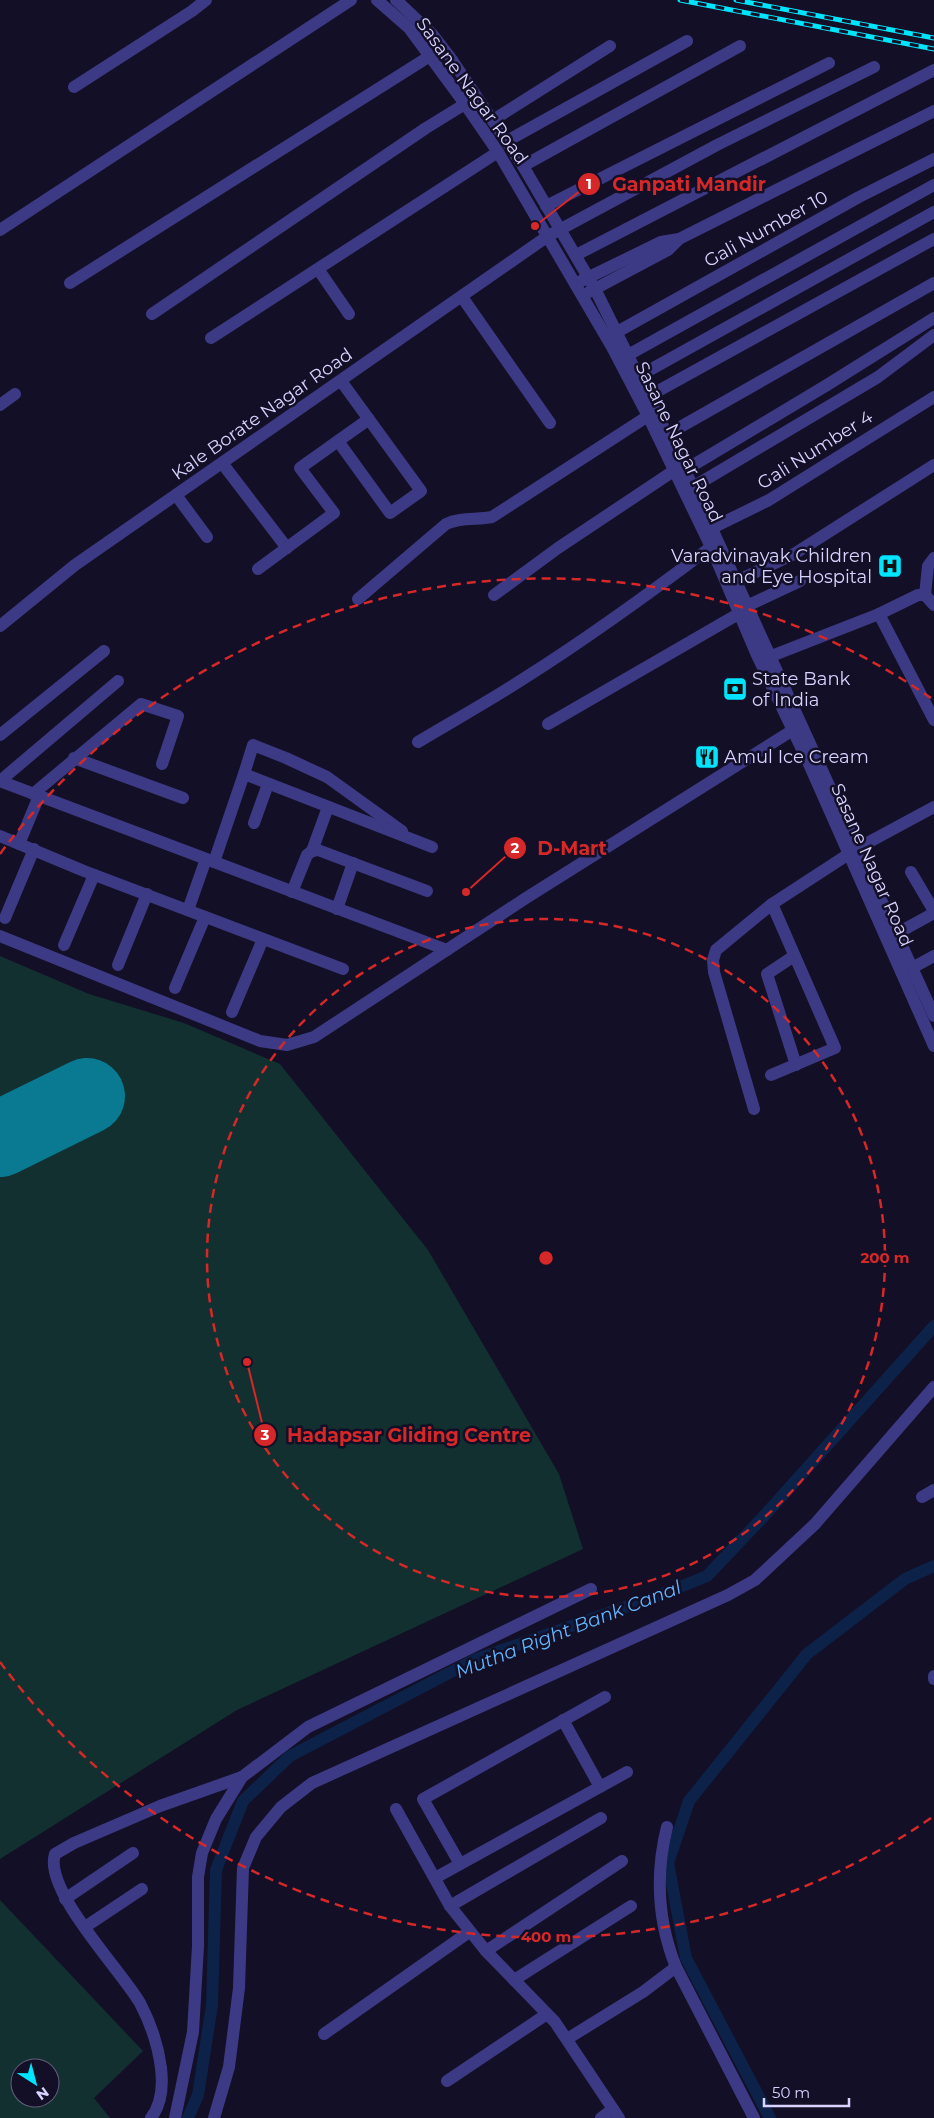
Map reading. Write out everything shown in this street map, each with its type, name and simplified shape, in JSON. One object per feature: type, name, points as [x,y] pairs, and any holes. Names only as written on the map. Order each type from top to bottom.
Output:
[{"type":"street","points":[[74,86],[192,11],[206,0]]},
{"type":"street","points":[[0,230],[351,0]]},
{"type":"street","name":"Sasane Nagar Road","points":[[377,0],[409,28],[498,152],[583,295],[648,416],[693,487],[737,581],[743,610]]},
{"type":"street","name":"Sasane Nagar Road","points":[[396,0],[438,41],[507,140],[576,255],[617,332],[668,434],[711,547],[743,610],[853,851],[934,1045]]},
{"type":"street","points":[[507,140],[687,41]]},
{"type":"street","points":[[493,120],[610,46]]},
{"type":"street","points":[[523,166],[740,46]]},
{"type":"street","points":[[70,282],[430,56]]},
{"type":"street","points":[[546,206],[829,63]]},
{"type":"street","name":"Kale Borate Nagar Road","points":[[0,626],[76,565],[548,236],[717,145],[874,67]]},
{"type":"street","points":[[576,255],[934,70]]},
{"type":"street","points":[[152,314],[426,128],[465,104]]},
{"type":"street","points":[[576,283],[661,242],[679,239],[934,111]]},
{"type":"street","points":[[210,338],[498,152]]},
{"type":"street","name":"Gali Number 10","points":[[617,332],[859,197],[934,159]]},
{"type":"street","points":[[628,355],[934,185]]},
{"type":"street","points":[[639,376],[934,212]]},
{"type":"street","points":[[583,295],[668,250],[679,239]]},
{"type":"street","points":[[649,396],[934,239]]},
{"type":"street","points":[[318,269],[349,314]]},
{"type":"street","points":[[668,434],[934,283]]},
{"type":"street","points":[[462,297],[550,423]]},
{"type":"street","points":[[494,595],[558,548],[681,468],[826,385],[934,318]]},
{"type":"street","points":[[693,487],[878,377],[934,335]]},
{"type":"street","points":[[338,441],[390,513],[421,491],[341,381]]},
{"type":"street","points":[[0,405],[15,394]]},
{"type":"street","name":"Gali Number 4","points":[[712,528],[769,500],[934,397]]},
{"type":"street","points":[[358,599],[446,524],[454,520],[492,517],[648,416]]},
{"type":"street","points":[[258,569],[334,513],[300,468],[369,418]]},
{"type":"street","points":[[222,463],[287,548]]},
{"type":"street","points":[[737,581],[794,554],[934,465]]},
{"type":"street","points":[[176,495],[208,537]]},
{"type":"street","points":[[418,742],[523,679],[578,643],[711,547]]},
{"type":"street","points":[[765,658],[879,614],[918,595],[930,600],[928,566],[934,558]]},
{"type":"street","points":[[548,724],[743,610],[800,580]]},
{"type":"street","points":[[879,614],[934,720]]},
{"type":"street","points":[[0,735],[104,651]]},
{"type":"street","name":"Sasane Nagar Road","points":[[765,658],[793,730],[896,934],[934,1016]]},
{"type":"street","points":[[118,681],[0,781],[447,950]]},
{"type":"street","points":[[19,844],[36,795],[74,758],[141,704],[178,716],[162,764]]},
{"type":"street","points":[[0,936],[260,1041],[287,1045],[314,1037],[793,730]]},
{"type":"street","points":[[188,910],[210,861],[244,774],[253,745],[327,777],[400,828],[412,839]]},
{"type":"street","points":[[74,758],[183,798]]},
{"type":"street","points":[[244,774],[432,847]]},
{"type":"street","points":[[254,823],[268,784]]},
{"type":"street","points":[[292,892],[308,855],[312,851],[328,807]]},
{"type":"street","points":[[754,1109],[714,972],[713,960],[716,950],[772,904],[853,851],[934,807]]},
{"type":"street","points":[[0,836],[94,875],[344,969]]},
{"type":"street","points":[[6,918],[34,849]]},
{"type":"street","points":[[312,851],[318,850],[427,891]]},
{"type":"street","points":[[337,908],[353,863]]},
{"type":"street","points":[[896,934],[934,912],[911,872]]},
{"type":"street","points":[[64,945],[94,875]]},
{"type":"street","points":[[118,965],[147,894]]},
{"type":"street","points":[[771,1076],[835,1048],[772,904]]},
{"type":"street","points":[[175,988],[205,917]]},
{"type":"street","points":[[232,1012],[263,939]]},
{"type":"street","points":[[794,956],[766,974],[796,1065]]},
{"type":"street","points":[[912,968],[934,956]]},
{"type":"street","points":[[214,2118],[229,2066],[239,1988],[243,1868],[256,1837],[281,1807],[312,1783],[728,1595],[755,1580],[815,1524],[934,1388]]},
{"type":"street","points":[[922,1497],[934,1490]]},
{"type":"street","points":[[242,1777],[216,1819],[202,1852],[198,1877],[198,1946],[193,2032],[175,2118],[154,2114],[163,2082],[158,2048],[153,2031],[139,2002],[65,1899],[54,1874],[52,1862],[55,1854],[74,1843],[160,1806],[242,1777],[308,1727],[591,1589]]},
{"type":"street","points":[[460,1864],[423,1799],[605,1697]]},
{"type":"street","points":[[562,1720],[600,1787]]},
{"type":"street","points":[[435,1878],[627,1772]]},
{"type":"street","points":[[396,1809],[450,1906],[486,1951],[548,2014],[568,2039],[616,2114],[601,2118]]},
{"type":"street","points":[[450,1906],[601,1818]]},
{"type":"street","points":[[667,1827],[662,1847],[660,1882],[661,1915],[668,1947],[676,1968],[754,2118]]},
{"type":"street","points":[[65,1899],[133,1853]]},
{"type":"street","points":[[486,1951],[622,1860]]},
{"type":"street","points":[[85,1927],[142,1889]]},
{"type":"street","points":[[514,1980],[631,1906]]},
{"type":"street","points":[[324,2034],[470,1932]]},
{"type":"street","points":[[568,2039],[643,1992],[676,1968]]},
{"type":"street","points":[[447,2082],[548,2014]]},
{"type":"green space","points":[[0,956],[89,994],[184,1023],[280,1064],[428,1250],[559,1474],[583,1549],[237,1710],[0,1859]]},
{"type":"green space","points":[[0,1900],[143,2051],[94,2098],[110,2118],[0,2118]]},
{"type":"waterway","name":"Mutha Right Bank Canal","points":[[188,2118],[198,2095],[212,2005],[216,1870],[243,1801],[290,1756],[474,1660],[663,1594],[707,1576],[764,1516],[934,1326]]},
{"type":"waterway","points":[[770,2118],[686,1958],[668,1863],[689,1801],[807,1654],[905,1579],[934,1566]]},
{"type":"runway","points":[[0,1139],[87,1096]]},
{"type":"railway","points":[[680,0],[934,49]]},
{"type":"railway","points":[[736,0],[934,38]]},
{"type":"place","name":"Ganpati Mandir","points":[[535,226]]},
{"type":"place","name":"Varadvinayak Children and Eye Hospital","points":[[890,566]]},
{"type":"place","name":"State Bank of India","points":[[735,689]]},
{"type":"place","name":"Amul Ice Cream","points":[[707,757]]},
{"type":"place","name":"D-Mart","points":[[466,892]]},
{"type":"place","name":"Hadapsar Gliding Centre","points":[[247,1362]]}]
